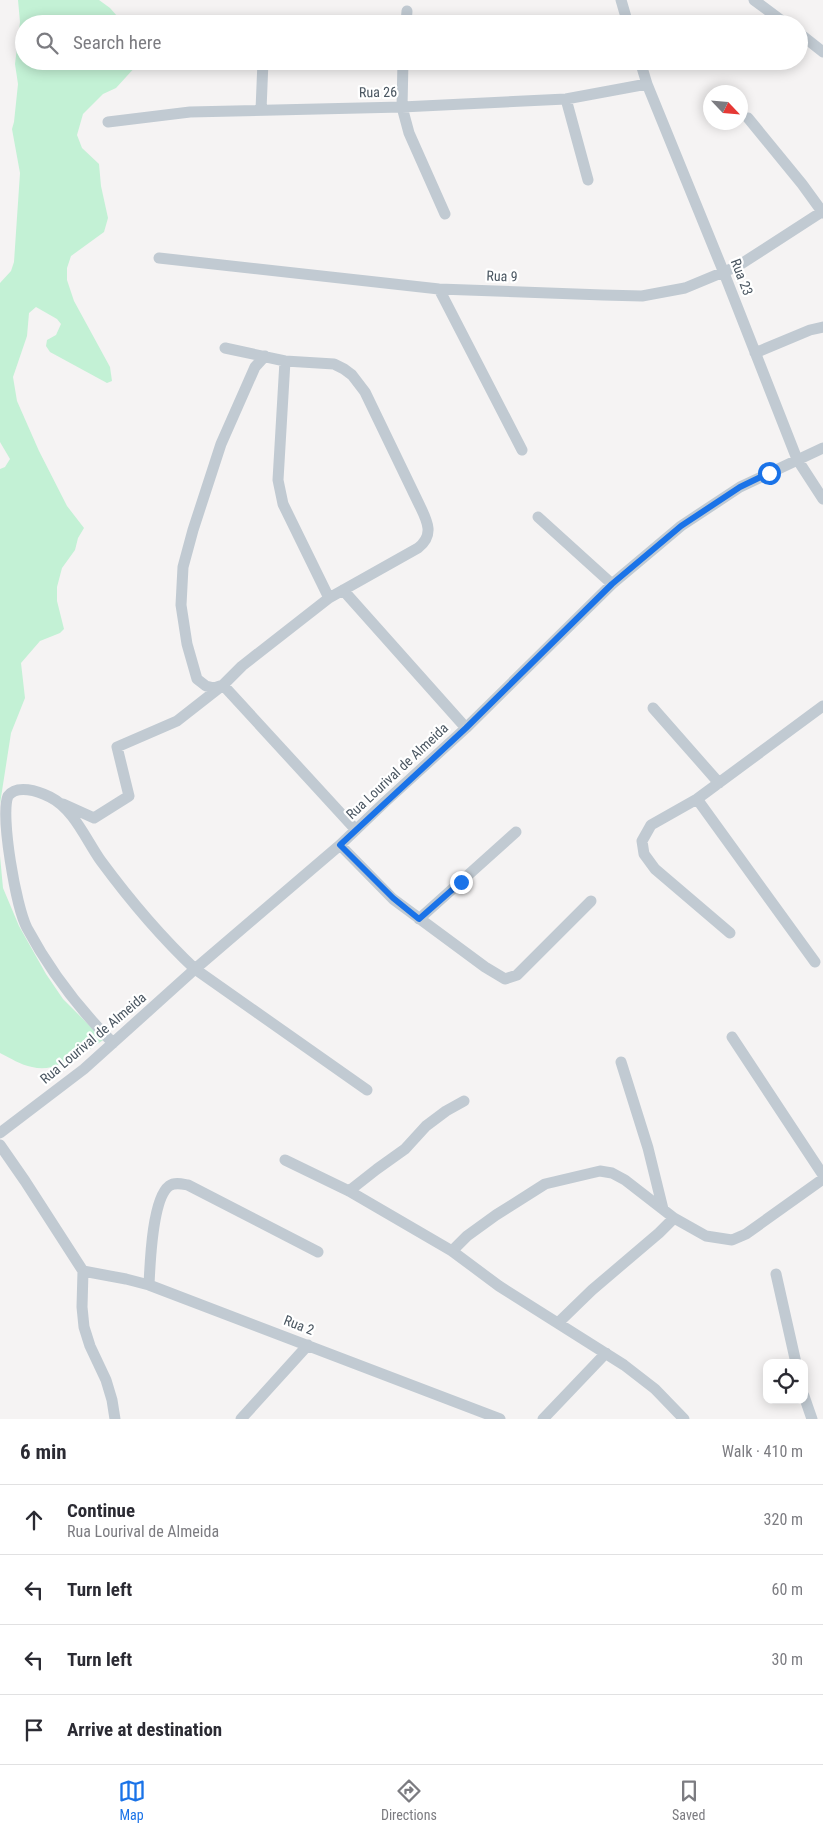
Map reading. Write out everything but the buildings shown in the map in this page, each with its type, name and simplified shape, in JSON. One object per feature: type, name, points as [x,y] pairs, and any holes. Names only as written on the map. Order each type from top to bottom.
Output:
[{"type":"street","points":[[621,0],[625,15]]},
{"type":"street","points":[[754,0],[774,15]]},
{"type":"street","points":[[407,11],[407,15]]},
{"type":"street","points":[[808,40],[823,52]]},
{"type":"street","points":[[261,110],[263,70]]},
{"type":"street","points":[[402,70],[402,107],[409,132],[445,214]]},
{"type":"street","name":"Rua 23","points":[[643,70],[797,459],[823,499]]},
{"type":"street","name":"Rua 26","points":[[108,122],[190,112],[402,107],[566,99],[647,84]]},
{"type":"street","points":[[566,99],[588,180]]},
{"type":"street","points":[[748,118],[823,212]]},
{"type":"street","name":"Rua 9","points":[[160,258],[439,289],[642,296],[684,288],[724,273],[823,212]]},
{"type":"street","points":[[439,289],[522,450]]},
{"type":"street","points":[[755,353],[810,330],[823,327]]},
{"type":"street","points":[[113,1043],[78,1006],[27,928],[17,902],[8,867],[3,824],[4,804],[7,797],[13,791],[24,789],[35,791],[94,818],[129,796],[117,746],[177,721],[224,685],[242,666],[329,598],[426,542],[428,530],[426,520],[364,392],[352,375],[334,364],[285,361],[225,348]]},
{"type":"street","points":[[224,685],[214,688],[206,686],[197,679],[194,671],[187,644],[181,606],[183,567],[221,444],[255,367],[265,356]]},
{"type":"street","points":[[285,361],[278,480],[283,504],[329,598]]},
{"type":"street","name":"Rua Lourival de Almeida","points":[[0,1133],[84,1069],[196,969],[340,845],[466,728],[612,584],[681,526],[740,487],[823,448]]},
{"type":"street","points":[[538,517],[612,584]]},
{"type":"street","points":[[343,590],[466,728]]},
{"type":"street","points":[[224,685],[356,830]]},
{"type":"street","points":[[730,933],[655,868],[644,854],[642,841],[651,825],[697,799],[823,706]]},
{"type":"street","points":[[653,708],[719,783]]},
{"type":"street","points":[[697,799],[815,962]]},
{"type":"street","points":[[59,802],[73,818],[101,860],[171,947],[196,969],[367,1090]]},
{"type":"street","points":[[419,919],[516,832]]},
{"type":"street","points":[[340,845],[393,898],[419,919],[485,967],[501,977],[509,979],[517,975],[591,902]]},
{"type":"street","points":[[732,1037],[823,1175]]},
{"type":"street","points":[[621,1062],[648,1148],[663,1209]]},
{"type":"street","points":[[349,1191],[377,1168],[405,1149],[426,1126],[446,1111],[464,1101]]},
{"type":"street","points":[[0,1146],[83,1271],[82,1307],[84,1327],[90,1346],[106,1380],[115,1419]]},
{"type":"street","points":[[286,1160],[349,1191],[452,1251],[499,1286],[624,1365],[655,1389],[684,1419]]},
{"type":"street","points":[[452,1251],[467,1236],[496,1215],[545,1184],[600,1171],[612,1173],[624,1180],[674,1218],[706,1236],[732,1240],[754,1229],[823,1179]]},
{"type":"street","points":[[149,1285],[152,1236],[157,1211],[164,1192],[169,1186],[176,1184],[188,1185],[318,1252]]},
{"type":"street","points":[[558,1324],[592,1290],[674,1218]]},
{"type":"street","name":"Rua 2","points":[[83,1271],[149,1285],[500,1419]]},
{"type":"street","points":[[776,1274],[795,1359]]},
{"type":"street","points":[[241,1419],[308,1345]]},
{"type":"street","points":[[543,1419],[606,1353]]},
{"type":"street","points":[[807,1404],[812,1419]]},
{"type":"green space","points":[[18,0],[99,0],[116,15],[19,15]]},
{"type":"green space","points":[[16,70],[132,70],[116,88],[103,94],[83,114],[77,135],[82,148],[99,164],[101,186],[108,218],[104,232],[71,256],[67,268],[67,280],[74,301],[110,367],[112,381],[107,383],[50,352],[46,346],[47,340],[56,335],[61,324],[57,319],[36,307],[29,313],[27,336],[13,377],[17,401],[39,451],[67,506],[84,528],[78,538],[75,550],[62,568],[57,587],[57,601],[64,629],[60,633],[40,641],[21,663],[25,698],[11,733],[0,804],[0,469],[5,467],[10,459],[0,442],[0,283],[11,271],[14,262],[20,173],[12,129],[18,84]]},
{"type":"green space","points":[[0,856],[3,888],[19,926],[46,974],[63,999],[90,1026],[109,1036],[83,1054],[63,1064],[42,1068],[28,1066],[0,1053]]},
{"type":"route","points":[[461,882],[419,919],[393,898],[340,845],[466,728],[612,584],[681,526],[740,487],[769,473]]}]
